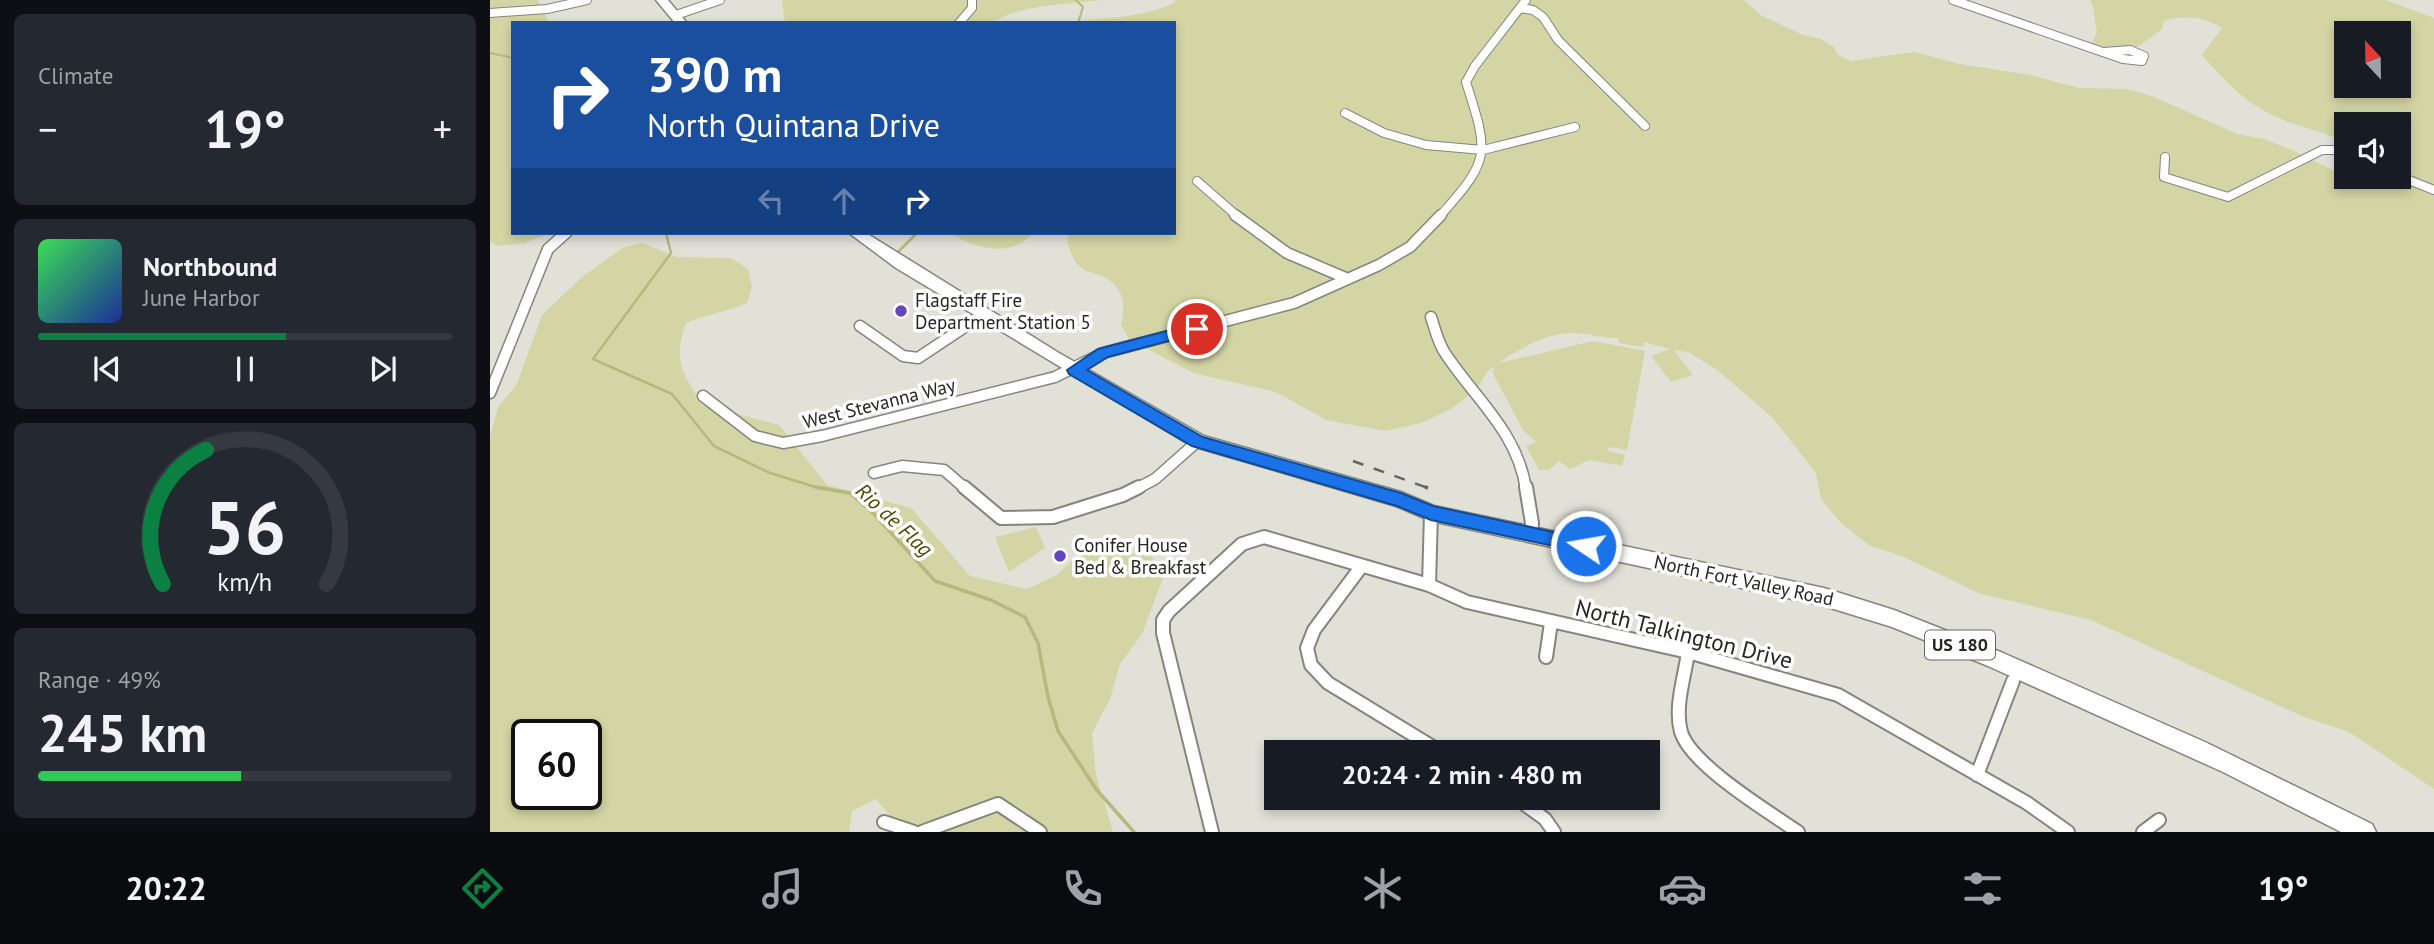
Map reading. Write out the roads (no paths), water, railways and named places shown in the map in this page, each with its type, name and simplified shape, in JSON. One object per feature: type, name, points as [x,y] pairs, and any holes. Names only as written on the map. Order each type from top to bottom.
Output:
[{"type":"main road","points":[[662,0],[679,19]]},
{"type":"main road","name":"North Fort Valley Road","points":[[859,235],[901,264],[1074,370],[1198,441],[1401,500],[1431,513],[1824,597],[1887,615],[2250,772],[2364,832]]},
{"type":"street","points":[[490,13],[547,9],[587,0]]},
{"type":"street","points":[[679,19],[720,0]]},
{"type":"street","points":[[961,21],[972,8],[972,0]]},
{"type":"street","points":[[1953,0],[2104,52]]},
{"type":"street","points":[[1483,150],[1481,129],[1466,82],[1475,66],[1523,4],[1543,17],[1558,40],[1645,126]]},
{"type":"street","points":[[1345,113],[1384,132],[1426,145],[1483,150],[1576,127]]},
{"type":"street","name":"West Stevanna Way","points":[[703,396],[754,436],[783,443],[835,433],[1074,370],[1103,353],[1294,303],[1379,265],[1410,247],[1442,214],[1479,167],[1483,150]]},
{"type":"street","points":[[2165,157],[2164,177],[2228,197],[2322,150],[2334,150]]},
{"type":"street","points":[[1198,181],[1253,230],[1287,253],[1348,279]]},
{"type":"street","points":[[2411,181],[2434,191]]},
{"type":"street","points":[[490,393],[548,249],[564,235]]},
{"type":"street","points":[[860,326],[903,356],[918,358],[984,314]]},
{"type":"street","points":[[1431,317],[1443,351],[1477,392],[1508,439],[1524,474],[1532,523],[1531,535]]},
{"type":"street","points":[[874,473],[902,466],[944,470],[1001,518],[1054,517],[1123,495],[1155,479],[1198,441]]},
{"type":"street","points":[[1429,585],[1431,513]]},
{"type":"street","name":"North Talkington Drive","points":[[1212,832],[1163,633],[1163,620],[1169,611],[1241,544],[1264,537],[1429,585],[1467,602],[1688,652],[1838,695],[2027,803],[2068,832]]},
{"type":"street","points":[[1361,567],[1311,633],[1307,658],[1314,673],[1421,740]]},
{"type":"street","points":[[1546,657],[1551,623]]},
{"type":"street","points":[[1688,652],[1679,720],[1681,735],[1687,747],[1724,779],[1798,832]]},
{"type":"street","points":[[1977,775],[2013,681]]},
{"type":"street","points":[[922,832],[998,804],[1040,832]]},
{"type":"street","points":[[1533,810],[1554,832]]},
{"type":"street","points":[[2143,832],[2159,820]]},
{"type":"street","points":[[884,822],[914,832]]},
{"type":"waterway","points":[[1076,0],[1083,7],[1079,21]]},
{"type":"waterway","name":"Rio de Flag","points":[[490,53],[511,58]]},
{"type":"waterway","name":"Rio de Flag","points":[[666,235],[671,253],[593,359],[672,394],[714,446],[770,473],[816,487]]},
{"type":"waterway","points":[[897,253],[915,235]]},
{"type":"waterway","name":"Rio de Flag","points":[[816,487],[850,493],[874,514],[935,581],[991,600],[1025,617],[1038,643],[1048,697],[1058,731],[1096,789],[1134,832]]},
{"type":"waterway","name":"Rio de Flag","points":[[816,487],[822,489]]},
{"type":"railway","points":[[1353,461],[1428,488],[1425,487]]},
{"type":"place","name":"Flagstaff Fire Department Station 5","points":[[901,311]]},
{"type":"place","name":"Conifer House Bed & Breakfast","points":[[1060,556]]}]
